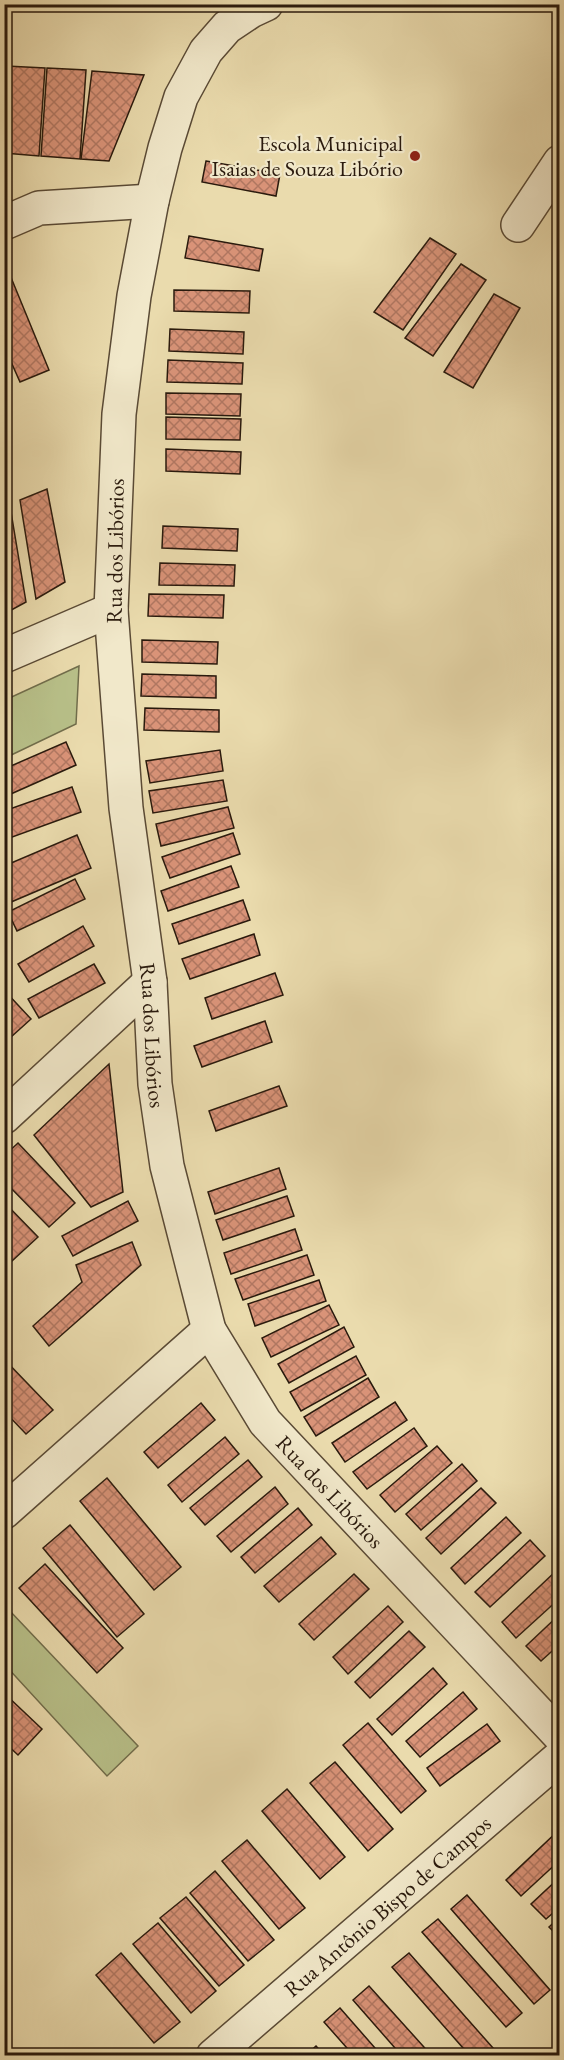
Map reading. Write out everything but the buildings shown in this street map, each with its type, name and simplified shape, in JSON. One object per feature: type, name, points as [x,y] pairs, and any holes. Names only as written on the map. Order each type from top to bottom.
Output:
[{"type":"street","name":"Rua dos Libórios","points":[[255,7],[226,27],[207,51],[181,97],[152,201],[134,296],[119,414],[111,610],[126,808],[150,982],[155,1084],[167,1166],[209,1330],[265,1422],[560,1736]]},
{"type":"street","points":[[518,225],[560,162]]},
{"type":"street","points":[[4,204],[39,208],[152,201]]},
{"type":"street","points":[[4,223],[39,208]]},
{"type":"street","points":[[4,656],[111,610]]},
{"type":"street","points":[[4,1117],[150,982]]},
{"type":"street","points":[[4,1512],[209,1330]]},
{"type":"street","name":"Rua Antônio Bispo de Campos","points":[[213,2055],[560,1757]]},
{"type":"green space","points":[[79,666],[76,724],[5,758],[5,700]]},
{"type":"green space","points":[[9,1610],[138,1746],[107,1776],[5,1665],[5,1615]]},
{"type":"place","name":"Escola Municipal Isaias de Souza Libório","points":[[415,156]]}]
